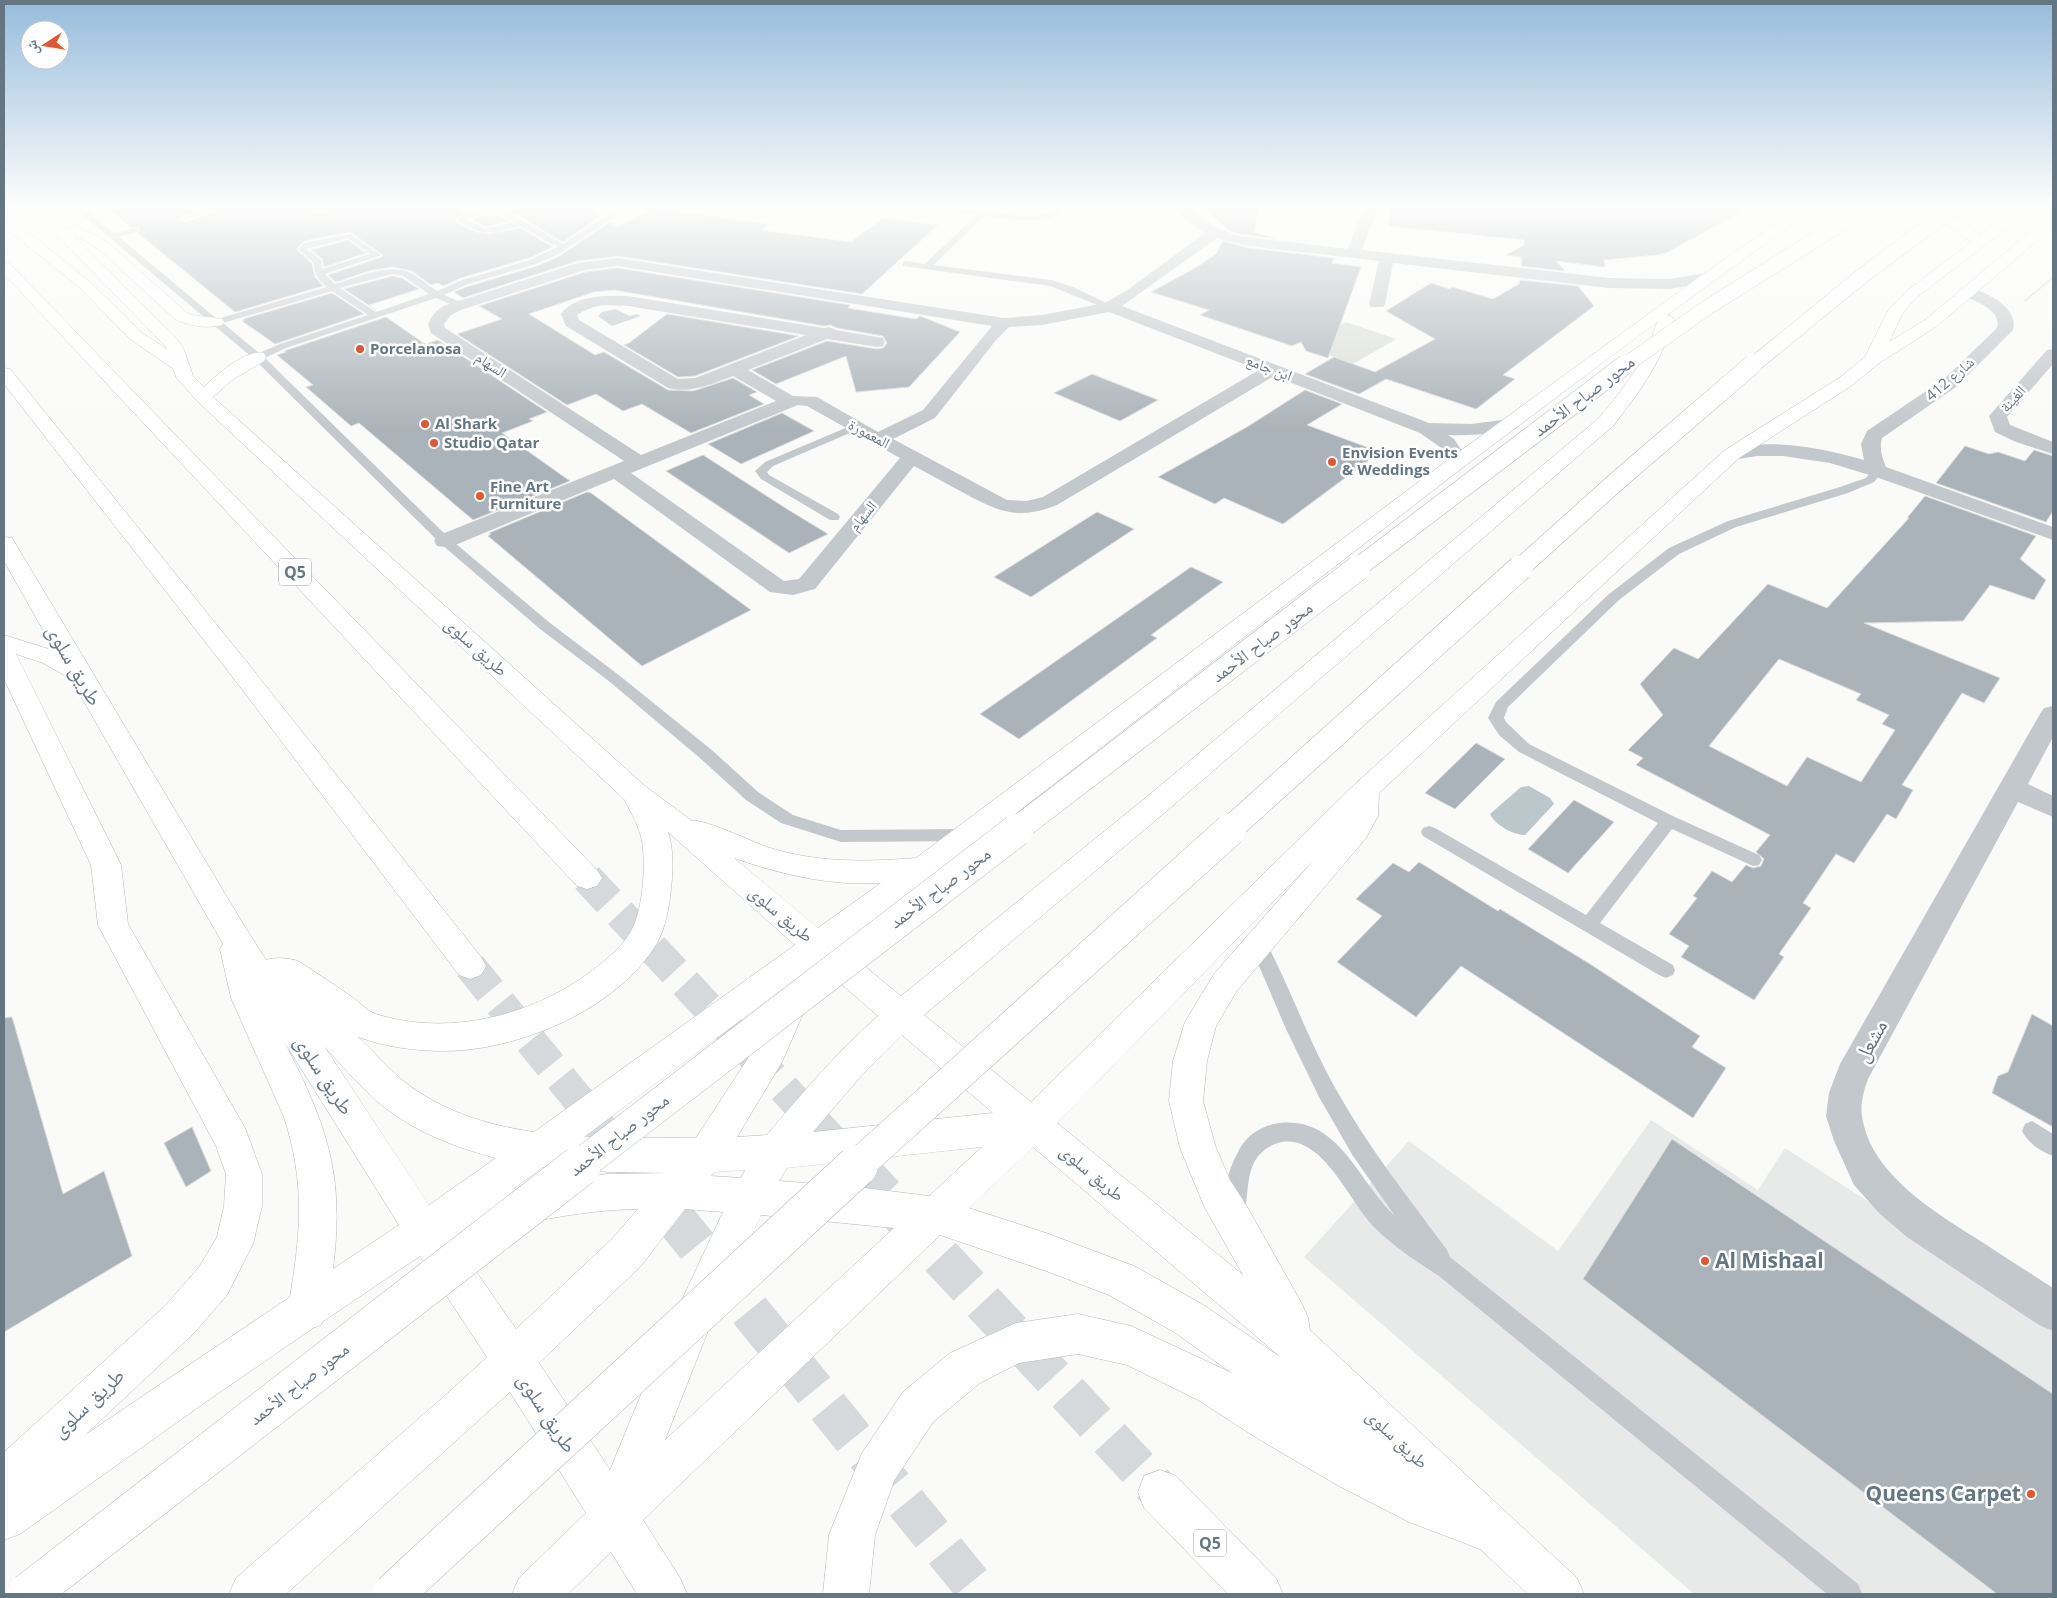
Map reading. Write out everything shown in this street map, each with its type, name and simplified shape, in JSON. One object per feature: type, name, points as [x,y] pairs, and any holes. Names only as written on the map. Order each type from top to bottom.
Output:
[{"type":"main road","name":"Q5","points":[[18,281],[587,878]]},
{"type":"main road","points":[[80,281],[136,336],[182,366]]},
{"type":"main road","name":"طريق سلوى","points":[[110,281],[172,344],[185,377],[203,397],[635,793],[671,819],[817,945],[1292,1340],[1561,1594]]},
{"type":"main road","points":[[141,281],[181,316],[189,320],[216,322]]},
{"type":"main road","name":"محور صباح الأحمد","points":[[4,1518],[192,1386],[307,1311],[538,1150],[969,835],[1459,461],[1704,281]]},
{"type":"main road","name":"محور صباح الأحمد","points":[[28,1594],[676,1091],[1599,383],[1708,307],[1750,281]]},
{"type":"main road","points":[[393,1594],[797,1220],[1617,481],[1778,344],[1856,281]]},
{"type":"main road","points":[[1872,360],[1895,312],[1912,294],[1930,281]]},
{"type":"main road","points":[[535,1594],[614,1517],[1032,1124],[1366,790],[1732,454],[1845,382],[1872,360],[1931,323],[1982,281]]},
{"type":"main road","points":[[614,1517],[656,1406],[703,1296],[751,1195],[778,1151],[813,1103],[846,1067],[902,1015],[1109,844],[1606,422],[1632,392],[1650,362],[1662,334],[1669,307]]},
{"type":"main road","points":[[203,397],[226,376],[258,357]]},
{"type":"main road","points":[[4,373],[237,666],[470,966]]},
{"type":"main road","name":"طريق سلوى","points":[[4,543],[231,931],[425,1230],[513,1360],[664,1594]]},
{"type":"main road","points":[[4,642],[52,658],[79,673]]},
{"type":"main road","name":"طريق سلوى","points":[[4,654],[106,865],[113,925],[232,1140],[244,1174],[243,1206],[234,1244],[213,1281],[181,1318],[4,1481]]},
{"type":"main road","points":[[1292,1340],[1288,1318],[1233,1218],[1217,1193],[1198,1148],[1186,1101],[1190,1061],[1201,1022],[1225,983],[1356,831],[1364,816],[1366,790]]},
{"type":"main road","points":[[231,931],[369,1027],[405,1035],[444,1036],[481,1034],[539,1018],[575,1000],[615,971],[646,934],[655,901],[659,871],[657,844],[635,793]]},
{"type":"main road","points":[[671,819],[746,852],[785,864],[829,871],[876,872],[922,869]]},
{"type":"main road","points":[[231,931],[389,1090],[410,1108],[444,1125],[476,1137],[538,1150],[610,1156],[705,1156],[917,1138],[1032,1124]]},
{"type":"main road","points":[[231,931],[246,996],[302,1118],[315,1160],[319,1207],[317,1247],[307,1311]]},
{"type":"main road","points":[[252,1594],[463,1408],[626,1253],[705,1156],[770,1052],[817,945]]},
{"type":"main road","points":[[425,1230],[522,1205],[606,1192],[676,1191],[751,1195],[857,1205],[935,1215],[1046,1252],[1129,1284],[1188,1318],[1497,1532]]},
{"type":"main road","points":[[846,1594],[852,1535],[877,1468],[918,1407],[965,1368],[1016,1343],[1078,1334],[1131,1346],[1213,1385],[1275,1425],[1354,1471],[1425,1506],[1497,1532]]},
{"type":"main road","name":"Q5","points":[[1160,1492],[1260,1594]]},
{"type":"street","name":"السهام","points":[[537,281],[445,311],[439,317],[436,324],[437,330],[640,463]]},
{"type":"street","name":"السهام","points":[[736,281],[1004,323],[1042,320],[1110,307]]},
{"type":"street","points":[[1110,307],[1150,281]]},
{"type":"street","points":[[1377,304],[1383,281]]},
{"type":"street","points":[[1588,281],[1609,283],[1670,284],[1691,281]]},
{"type":"street","points":[[1968,292],[1990,304],[2003,314]]},
{"type":"street","points":[[828,332],[689,385],[674,384],[572,323],[570,314],[592,303],[616,300],[828,332],[877,342]]},
{"type":"street","name":"ابن جامع","points":[[1110,307],[1427,428],[1447,443],[1459,461]]},
{"type":"street","name":"شارع 412","points":[[1877,471],[1870,442],[1874,435],[1936,394],[1967,367],[2004,330],[2007,319],[2003,314]]},
{"type":"street","points":[[879,439],[928,414],[1004,323]]},
{"type":"street","name":"الغينة","points":[[2053,354],[1998,416],[2002,428],[2023,438],[2053,448]]},
{"type":"street","name":"المعمورة","points":[[445,541],[784,404],[811,401],[855,427],[1002,504],[1015,507],[1041,505],[1050,502],[1274,369]]},
{"type":"street","points":[[728,371],[784,404]]},
{"type":"street","name":"ابن جامع","points":[[1427,428],[1471,430],[1509,425]]},
{"type":"street","points":[[1732,454],[1764,449],[1803,452],[1877,471],[2053,534]]},
{"type":"street","name":"السهام","points":[[617,472],[778,587],[791,589],[800,588],[807,584],[911,457]]},
{"type":"street","name":"مشعل","points":[[2053,714],[2013,789],[1852,1075],[1846,1093],[1844,1116],[1852,1141],[1867,1173],[1893,1201],[1920,1224],[2053,1311]]},
{"type":"street","points":[[2013,789],[2053,807]]},
{"type":"lane","points":[[166,281],[258,357],[445,541],[545,626],[615,679],[707,755],[752,796],[787,819],[841,836],[969,835]]},
{"type":"lane","points":[[325,281],[375,315]]},
{"type":"lane","points":[[216,322],[358,281]]},
{"type":"lane","points":[[417,281],[436,294],[460,305]]},
{"type":"lane","points":[[258,357],[470,281]]},
{"type":"lane","points":[[1033,281],[1052,283],[1070,289],[1110,307]]},
{"type":"lane","points":[[834,517],[765,477],[761,470],[769,464],[855,427]]},
{"type":"lane","points":[[1753,860],[1669,821],[1524,748],[1500,728],[1496,718],[1501,704],[1614,597],[1674,551],[1732,524],[1844,490],[1870,480],[1877,471]]},
{"type":"lane","points":[[1588,925],[1669,821]]},
{"type":"lane","points":[[1429,832],[1666,970]]},
{"type":"lane","points":[[1259,945],[1278,990],[1337,1110],[1388,1190],[1447,1268]]},
{"type":"lane","points":[[1233,1218],[1238,1177],[1252,1146],[1263,1136],[1296,1131],[1310,1135],[1325,1147],[1377,1214],[1408,1242],[1447,1268],[1848,1594]]},
{"type":"lane","points":[[2032,1131],[2053,1146]]},
{"type":"path","points":[[2003,314],[2012,311],[2049,281]]},
{"type":"shaded area","points":[[615,309],[630,316],[637,314],[641,316],[612,326],[598,316],[602,312]]},
{"type":"shaded area","points":[[1346,322],[1396,339],[1353,364],[1303,345]]},
{"type":"shaded area","points":[[1529,786],[1550,798],[1554,804],[1525,835],[1520,835],[1500,825],[1490,814],[1521,787]]},
{"type":"shaded area","points":[[1651,1120],[1758,1190],[1785,1148],[2053,1320],[2053,1594],[1694,1594],[1304,1257],[1409,1141],[1558,1251]]},
{"type":"building","points":[[196,281],[318,281],[323,286],[235,312]]},
{"type":"building","points":[[375,281],[406,281],[419,289],[369,305],[376,310],[344,289]]},
{"type":"building","points":[[425,281],[455,281],[443,286],[438,283],[431,285]]},
{"type":"building","points":[[487,281],[517,281],[463,298],[454,292]]},
{"type":"building","points":[[558,281],[697,281],[850,305],[848,308],[916,319],[920,316],[960,332],[909,387],[856,392],[846,356],[776,384],[752,370],[827,341],[877,349],[883,348],[887,343],[883,336],[837,328],[830,325],[824,326],[614,290],[594,292],[529,314],[595,355],[604,352],[668,390],[693,391],[733,378],[757,392],[749,395],[764,404],[691,433],[642,404],[623,411],[596,394],[567,405],[457,334],[502,319],[479,306]]},
{"type":"building","points":[[776,281],[877,281],[862,294]]},
{"type":"building","points":[[1172,281],[1356,281],[1328,358],[1306,351],[1301,342],[1292,346],[1200,315],[1209,310],[1151,292]]},
{"type":"building","points":[[1520,281],[1526,281],[1578,286],[1594,306],[1503,375],[1515,379],[1476,409],[1386,379],[1359,394],[1305,374],[1334,357],[1375,372],[1435,339],[1386,311],[1431,283],[1493,299],[1519,284]]},
{"type":"building","points":[[332,293],[364,314],[275,344],[242,321],[245,320],[243,319]]},
{"type":"building","points":[[667,314],[799,336],[695,376],[678,377],[624,345]]},
{"type":"building","points":[[386,317],[425,344],[438,340],[547,412],[529,419],[533,421],[502,433],[570,481],[473,520],[359,423],[351,426],[306,387],[313,385],[277,355]]},
{"type":"building","points":[[1092,374],[1158,400],[1120,421],[1054,393]]},
{"type":"building","points":[[1305,390],[1342,404],[1307,425],[1380,452],[1283,524],[1224,498],[1215,504],[1158,477],[1247,427]]},
{"type":"building","points":[[782,413],[814,431],[741,464],[708,444]]},
{"type":"building","points":[[1965,446],[1989,454],[1998,452],[2025,461],[2034,450],[2053,456],[2053,511],[2046,522],[1936,483]]},
{"type":"building","points":[[703,455],[828,534],[789,553],[666,471]]},
{"type":"building","points":[[587,492],[591,493],[751,610],[642,666],[488,536],[491,534],[489,533]]},
{"type":"building","points":[[1925,496],[2036,536],[2020,559],[2046,580],[2034,600],[1990,585],[1963,621],[1864,623],[2000,678],[1984,703],[1962,693],[1902,785],[1913,790],[1896,819],[1887,814],[1854,863],[1836,854],[1803,903],[1811,908],[1779,954],[1784,957],[1754,1000],[1681,957],[1689,946],[1669,934],[1697,898],[1693,896],[1712,871],[1732,882],[1746,865],[1753,868],[1761,866],[1764,859],[1756,852],[1770,835],[1636,765],[1643,758],[1628,750],[1663,715],[1640,684],[1674,648],[1698,659],[1768,584],[1827,608],[1909,518],[1907,518]],"holes":[[[1779,659],[1861,694],[1856,700],[1889,715],[1882,724],[1895,730],[1861,782],[1807,757],[1787,786],[1709,746]]]},
{"type":"building","points":[[1097,512],[1134,529],[1031,597],[994,577]]},
{"type":"building","points":[[1191,567],[1223,582],[1151,635],[1157,638],[1019,739],[980,714]]},
{"type":"building","points":[[1476,743],[1505,759],[1455,809],[1425,793]]},
{"type":"building","points":[[1574,800],[1614,822],[1568,873],[1528,849]]},
{"type":"building","points":[[1419,862],[1498,911],[1500,909],[1590,964],[1700,1036],[1692,1047],[1726,1068],[1693,1118],[1461,966],[1416,1017],[1337,962],[1382,916],[1356,899],[1393,863],[1409,872]]},
{"type":"building","points":[[2032,1014],[2053,1026],[2053,1127],[1992,1093],[1998,1076],[2008,1072]]},
{"type":"building","points":[[12,1017],[63,1194],[104,1171],[132,1256],[4,1332],[4,1018]]},
{"type":"building","points":[[192,1127],[211,1171],[186,1187],[164,1143]]},
{"type":"building","points":[[1672,1139],[2053,1394],[2053,1594],[1997,1594],[1583,1279]]},
{"type":"tunnel","points":[[587,878],[857,1167]]},
{"type":"tunnel","points":[[470,966],[633,1167]]},
{"type":"tunnel","points":[[632,1166],[980,1594]]},
{"type":"tunnel","points":[[856,1166],[1160,1492]]},
{"type":"place","name":"Porcelanosa","points":[[360,349]]},
{"type":"place","name":"Al Shark","points":[[425,424]]},
{"type":"place","name":"Studio Qatar","points":[[434,443]]},
{"type":"place","name":"Envision Events & Weddings","points":[[1332,462]]},
{"type":"place","name":"Fine Art Furniture","points":[[480,496]]},
{"type":"place","name":"Al Mishaal","points":[[1705,1261]]},
{"type":"place","name":"Queens Carpet","points":[[2031,1494]]}]
